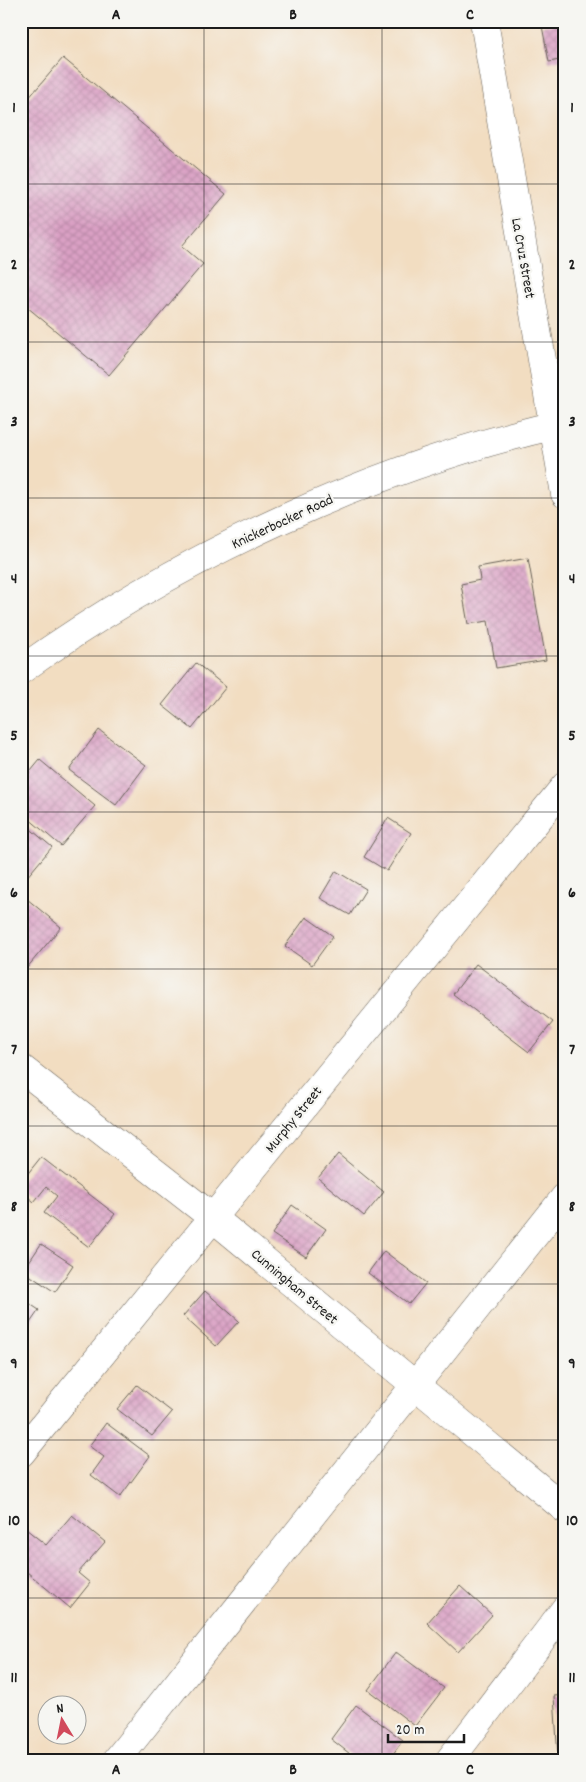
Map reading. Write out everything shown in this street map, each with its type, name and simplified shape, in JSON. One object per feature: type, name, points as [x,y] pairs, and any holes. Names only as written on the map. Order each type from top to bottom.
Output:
[{"type":"street","name":"La Cruz Street","points":[[484,21],[559,424],[565,494]]},
{"type":"street","name":"Knickerbocker Road","points":[[21,670],[84,627],[132,598],[242,538],[380,479],[463,450],[559,424]]},
{"type":"street","name":"Murphy Street","points":[[21,1453],[565,786]]},
{"type":"street","name":"Cunningham Street","points":[[21,1068],[212,1218],[565,1509]]},
{"type":"street","points":[[116,1761],[565,1197]]},
{"type":"street","points":[[450,1761],[565,1609]]},
{"type":"building","points":[[565,22],[565,59],[549,62],[542,26]]},
{"type":"building","points":[[63,58],[226,194],[182,246],[203,264],[109,375],[21,302],[21,107]]},
{"type":"building","points":[[528,558],[546,660],[496,668],[488,621],[468,624],[461,584],[480,580],[478,567]]},
{"type":"building","points":[[196,663],[226,687],[192,729],[162,705]]},
{"type":"building","points":[[99,730],[146,765],[116,805],[69,770]]},
{"type":"building","points":[[40,760],[95,806],[61,846],[21,812],[21,805],[27,798],[21,794],[21,783]]},
{"type":"building","points":[[388,818],[411,833],[387,871],[364,857]]},
{"type":"building","points":[[21,821],[52,847],[21,884]]},
{"type":"building","points":[[336,871],[366,889],[350,915],[320,898]]},
{"type":"building","points":[[21,894],[61,927],[21,975]]},
{"type":"building","points":[[306,917],[333,936],[312,965],[285,946]]},
{"type":"building","points":[[476,964],[553,1022],[529,1052],[453,994]]},
{"type":"building","points":[[338,1154],[384,1192],[364,1216],[318,1178]]},
{"type":"building","points":[[41,1157],[115,1214],[89,1247],[44,1213],[57,1196],[46,1187],[34,1202],[21,1191],[21,1182]]},
{"type":"building","points":[[292,1205],[326,1229],[306,1257],[272,1234]]},
{"type":"building","points":[[41,1244],[73,1265],[55,1292],[23,1271]]},
{"type":"building","points":[[384,1251],[426,1283],[409,1304],[368,1273]]},
{"type":"building","points":[[205,1291],[239,1321],[216,1346],[183,1316]]},
{"type":"building","points":[[21,1298],[39,1310],[21,1336]]},
{"type":"building","points":[[137,1385],[172,1412],[152,1436],[117,1409]]},
{"type":"building","points":[[106,1423],[150,1456],[120,1497],[91,1475],[104,1457],[89,1446]]},
{"type":"building","points":[[72,1515],[105,1542],[78,1573],[90,1583],[70,1608],[21,1567],[21,1535],[26,1529],[46,1545]]},
{"type":"building","points":[[460,1586],[492,1615],[458,1652],[427,1623]]},
{"type":"building","points":[[396,1652],[444,1688],[415,1726],[368,1690]]},
{"type":"building","points":[[565,1695],[565,1757],[558,1758],[554,1696]]},
{"type":"building","points":[[356,1705],[403,1740],[388,1761],[359,1761],[331,1739]]}]
